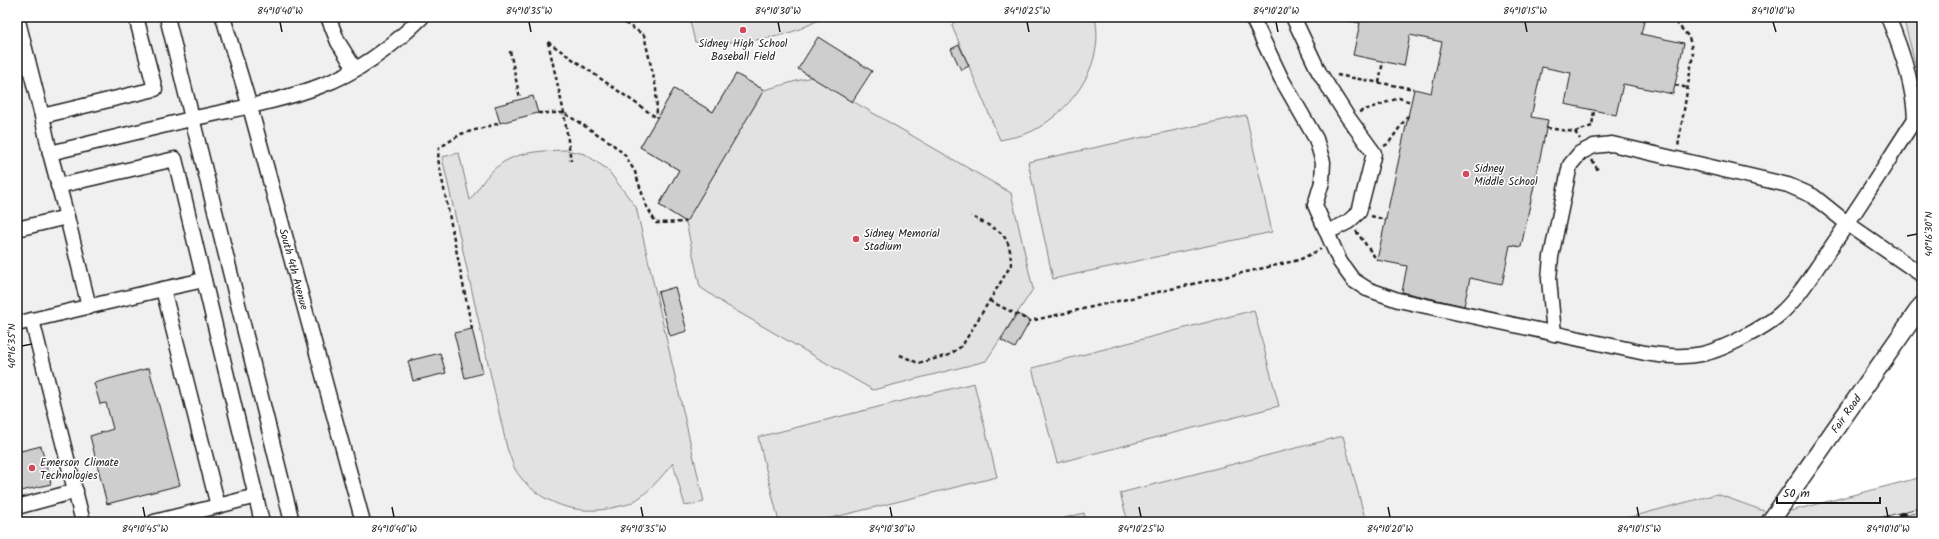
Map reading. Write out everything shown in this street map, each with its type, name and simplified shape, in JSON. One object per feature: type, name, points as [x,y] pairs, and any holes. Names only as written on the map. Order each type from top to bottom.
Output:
[{"type":"main road","name":"Fair Road","points":[[1772,518],[1922,305]]},
{"type":"street","points":[[17,17],[88,307]]},
{"type":"street","points":[[42,116],[155,89],[136,17]]},
{"type":"street","points":[[167,17],[292,522]]},
{"type":"street","name":"South 4th Avenue","points":[[223,17],[250,107],[363,522]]},
{"type":"street","points":[[50,153],[192,119],[250,107],[321,86],[355,69],[385,51],[422,17]]},
{"type":"street","points":[[1252,17],[1281,78],[1316,139],[1323,162],[1322,182],[1315,205],[1340,262],[1353,280],[1367,289],[1398,300],[1554,334],[1676,357],[1704,354],[1764,326],[1781,313],[1798,295],[1848,224],[1915,119],[1912,97],[1897,41],[1888,17]]},
{"type":"street","points":[[1293,17],[1319,72],[1347,116],[1374,153],[1359,212],[1330,238]]},
{"type":"street","points":[[334,19],[338,42],[355,69]]},
{"type":"street","points":[[1554,334],[1549,279],[1551,257],[1570,165],[1580,152],[1594,146],[1612,144],[1788,185],[1813,196],[1848,224],[1922,275]]},
{"type":"street","points":[[58,186],[174,159],[262,522]]},
{"type":"street","points":[[17,229],[67,217]]},
{"type":"street","points":[[17,324],[204,280]]},
{"type":"street","points":[[163,289],[218,506]]},
{"type":"street","points":[[32,320],[84,522]]},
{"type":"street","points":[[17,507],[76,491]]},
{"type":"street","points":[[154,522],[256,496]]},
{"type":"path","points":[[1671,17],[1689,37],[1693,54],[1676,159]]},
{"type":"path","points":[[571,160],[564,113],[548,42],[657,118],[656,88],[644,36],[625,24]]},
{"type":"path","points":[[510,51],[520,99]]},
{"type":"path","points":[[1379,83],[1384,62]]},
{"type":"path","points":[[1319,72],[1414,89]]},
{"type":"path","points":[[1675,85],[1688,88]]},
{"type":"path","points":[[1347,116],[1399,98],[1411,102]]},
{"type":"path","points":[[1575,132],[1592,126],[1594,111]]},
{"type":"path","points":[[538,113],[564,113],[610,142],[625,155],[635,172],[646,205],[656,223],[686,222]]},
{"type":"path","points":[[1374,153],[1388,144],[1409,114]]},
{"type":"path","points":[[472,329],[438,159],[439,148],[461,134],[500,123]]},
{"type":"path","points":[[900,355],[918,363],[949,355],[962,346],[1011,265],[1011,251],[1004,234],[971,216]]},
{"type":"path","points":[[1348,222],[1377,260]]},
{"type":"path","points":[[990,301],[1030,321],[1299,260],[1330,238]]},
{"type":"shaded area","points":[[17,17],[1903,17],[1922,89],[1922,305],[1775,515],[1717,494],[1612,522],[17,522]]},
{"type":"shaded area","name":"Sidney High School Baseball Field","points":[[689,17],[823,17],[793,32],[777,36],[745,41],[695,42]]},
{"type":"shaded area","points":[[956,17],[1095,17],[1097,34],[1096,50],[1084,81],[1075,95],[1064,107],[1038,128],[1020,136],[1000,140],[952,26]]},
{"type":"shaded area","points":[[1903,17],[1922,17],[1922,89]]},
{"type":"shaded area","name":"Sidney Memorial Stadium","points":[[736,74],[764,90],[811,77],[1011,193],[1033,289],[986,361],[873,390],[726,305],[700,287],[686,222],[659,205],[679,170],[640,147],[674,89],[713,112]]},
{"type":"shaded area","points":[[1246,115],[1272,232],[1053,279],[1028,162]]},
{"type":"shaded area","points":[[566,150],[585,154],[607,169],[636,207],[704,502],[685,506],[673,463],[649,490],[631,503],[602,510],[574,509],[548,500],[525,482],[513,465],[507,448],[442,157],[459,153],[470,200],[491,172],[508,160],[517,156],[536,152]]},
{"type":"shaded area","points":[[1254,310],[1279,406],[1057,463],[1032,368]]},
{"type":"shaded area","points":[[974,383],[997,477],[815,522],[779,522],[758,437]]},
{"type":"shaded area","points":[[1343,436],[1366,522],[1128,522],[1120,493]]},
{"type":"shaded area","points":[[1922,477],[1922,522],[1612,522],[1717,494],[1775,515]]},
{"type":"shaded area","points":[[1084,513],[1086,522],[1049,522]]},
{"type":"building","name":"Sidney Middle School","points":[[1331,17],[1645,17],[1641,34],[1684,43],[1673,94],[1623,84],[1616,115],[1565,104],[1571,73],[1542,67],[1531,117],[1548,120],[1521,247],[1510,245],[1502,285],[1470,278],[1464,306],[1402,292],[1407,266],[1377,260],[1414,89],[1431,93],[1442,42],[1410,35],[1404,66],[1353,55],[1360,23]]},
{"type":"building","points":[[818,37],[872,71],[852,102],[798,69]]},
{"type":"building","points":[[959,45],[969,66],[961,70],[951,49]]},
{"type":"building","points":[[736,74],[764,90],[686,222],[659,205],[679,170],[640,147],[674,89],[713,112]]},
{"type":"building","points":[[533,96],[538,113],[500,123],[495,106]]},
{"type":"building","points":[[675,287],[687,331],[670,336],[658,292]]},
{"type":"building","points":[[1017,313],[1030,321],[1015,348],[1001,340]]},
{"type":"building","points":[[472,329],[483,373],[465,378],[454,333]]},
{"type":"building","points":[[440,353],[446,373],[413,381],[408,361]]},
{"type":"building","points":[[149,368],[180,485],[107,504],[90,436],[113,429],[106,403],[100,404],[94,383]]},
{"type":"building","name":"Emerson Climate Technologies","points":[[41,446],[51,484],[17,492],[17,452]]},
{"type":"railway","points":[[1872,522],[1922,509]]},
{"type":"railway","points":[[1910,522],[1922,519]]},
{"type":"place","name":"Sidney High School Baseball Field","points":[[743,30]]},
{"type":"place","name":"Sidney Middle School","points":[[1466,174]]},
{"type":"place","name":"Sidney Memorial Stadium","points":[[856,239]]},
{"type":"place","name":"Emerson Climate Technologies","points":[[32,468]]}]
